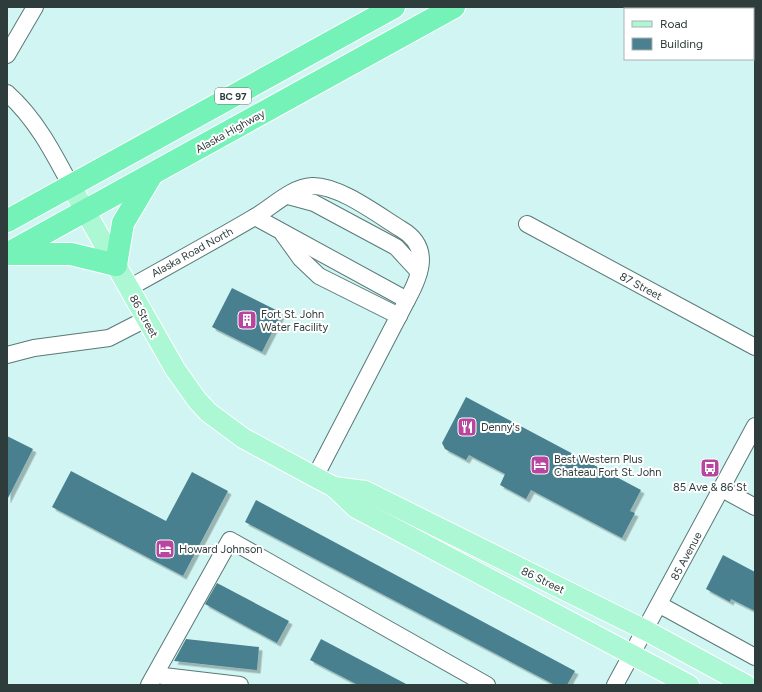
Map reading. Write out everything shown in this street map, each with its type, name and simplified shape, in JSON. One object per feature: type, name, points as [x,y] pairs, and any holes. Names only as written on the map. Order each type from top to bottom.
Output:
[{"type":"highway","name":"BC 97","points":[[7,221],[394,7]]},
{"type":"highway","name":"Alaska Highway","points":[[7,254],[454,7]]},
{"type":"highway","points":[[7,254],[71,254],[116,265],[123,223],[151,175]]},
{"type":"main road","name":"86 Street","points":[[71,186],[146,319],[187,387],[208,412],[243,438],[334,487],[356,508],[690,685]]},
{"type":"main road","name":"86 Street","points":[[334,487],[364,492],[645,630],[746,685]]},
{"type":"street","points":[[7,55],[35,7]]},
{"type":"street","name":"86 Street","points":[[7,93],[20,105],[43,135],[71,186]]},
{"type":"street","name":"Alaska Road North","points":[[129,288],[255,217],[299,189],[312,186],[323,187],[349,198],[407,232],[415,241],[422,254],[415,286],[315,477]]},
{"type":"street","points":[[255,217],[408,300]]},
{"type":"street","name":"87 Street","points":[[527,224],[755,347]]},
{"type":"street","points":[[281,231],[301,259],[320,276],[399,316]]},
{"type":"street","points":[[7,355],[34,348],[109,338],[146,319]]},
{"type":"street","name":"85 Avenue","points":[[615,685],[660,605],[755,426]]},
{"type":"street","points":[[722,489],[755,507]]},
{"type":"street","points":[[240,685],[152,680],[230,540],[487,685]]},
{"type":"street","points":[[660,605],[755,657]]},
{"type":"building","name":"Fort St. John Water Facility","points":[[232,288],[282,313],[262,352],[212,327]]},
{"type":"building","name":"Best Western Plus Chateau Fort St. John","points":[[466,397],[641,490],[630,511],[635,513],[622,538],[531,490],[526,499],[500,485],[505,474],[469,455],[466,460],[445,449],[442,443]]},
{"type":"building","points":[[7,436],[33,449],[7,500]]},
{"type":"building","name":"Howard Johnson","points":[[71,471],[166,521],[192,472],[228,491],[183,576],[52,507]]},
{"type":"building","points":[[256,500],[575,671],[567,685],[555,685],[245,522]]},
{"type":"building","points":[[723,555],[755,572],[755,611],[731,599],[730,602],[706,589]]},
{"type":"building","points":[[217,583],[289,621],[277,643],[205,604]]},
{"type":"building","points":[[186,639],[259,647],[257,670],[174,661]]},
{"type":"building","points":[[321,639],[408,685],[358,685],[310,660]]},
{"type":"place","name":"Fort St. John Water Facility","points":[[247,320]]},
{"type":"place","name":"Denny's","points":[[467,427]]},
{"type":"place","name":"Best Western Plus Chateau Fort St. John","points":[[540,465]]},
{"type":"place","name":"85 Ave & 86 St","points":[[710,468]]},
{"type":"place","name":"Howard Johnson","points":[[165,549]]}]
